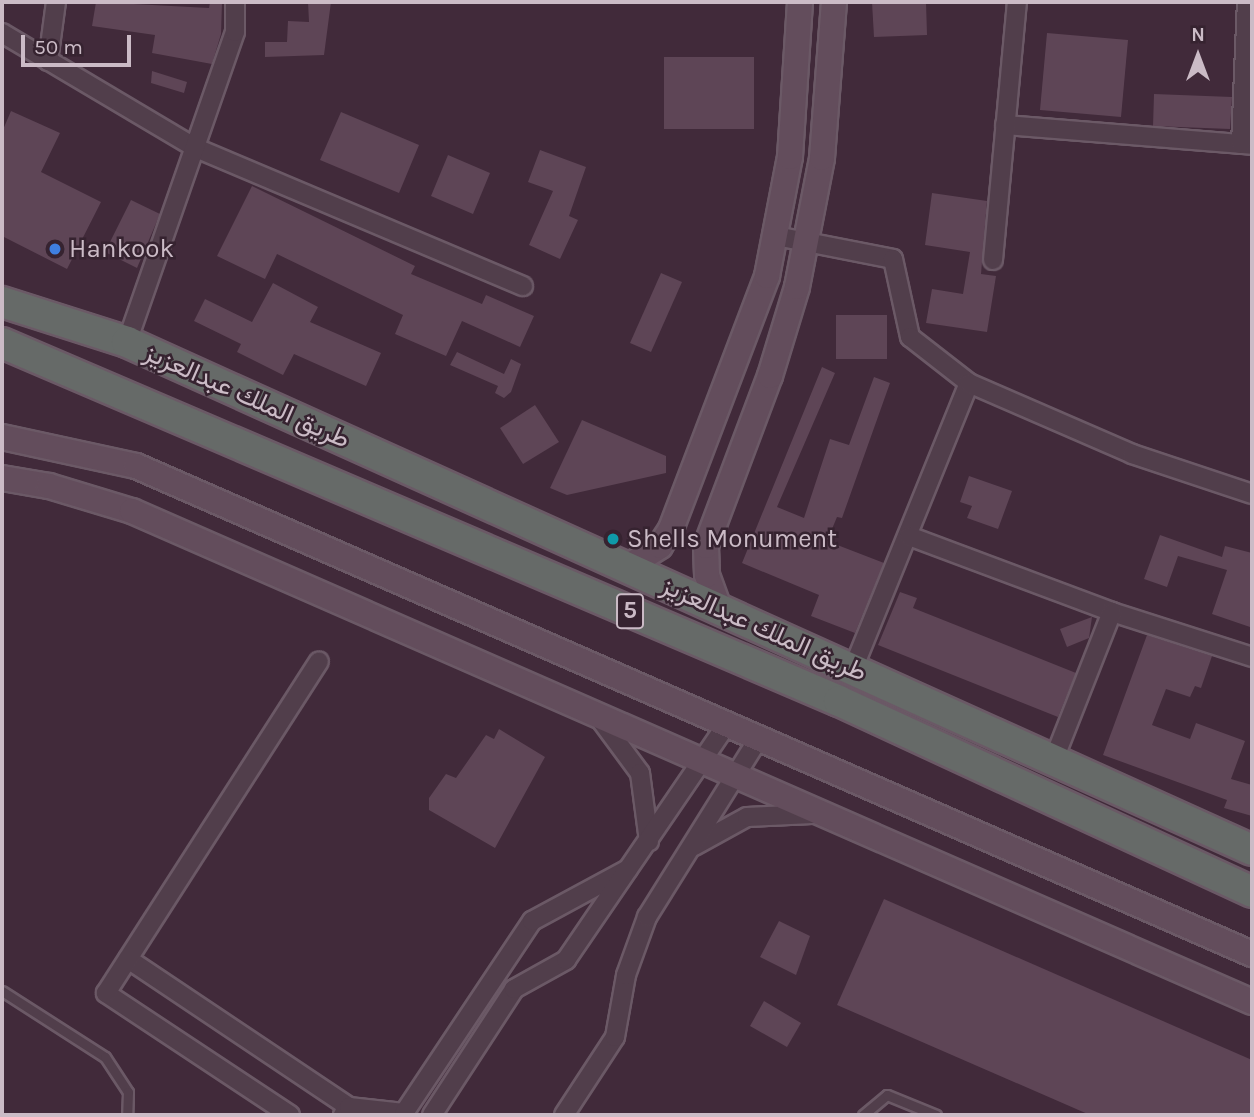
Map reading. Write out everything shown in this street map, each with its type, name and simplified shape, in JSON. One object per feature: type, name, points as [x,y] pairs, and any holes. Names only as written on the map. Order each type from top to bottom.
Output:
[{"type":"highway","name":"طريق الملك عبدالعزيز","points":[[2,302],[127,342],[1252,850]]},
{"type":"highway","name":"طريق الملك عبدالعزيز","points":[[2,343],[839,701],[1252,892]]},
{"type":"main road","points":[[627,567],[660,546],[671,529],[737,365],[776,236],[790,157],[800,2]]},
{"type":"main road","points":[[719,608],[707,575],[706,546],[770,376],[806,243],[821,158],[834,2]]},
{"type":"main road","points":[[2,437],[136,466],[1252,954]]},
{"type":"main road","points":[[2,478],[49,485],[132,511],[1252,1002]]},
{"type":"street","points":[[48,61],[56,2]]},
{"type":"street","points":[[127,342],[235,32],[235,2]]},
{"type":"street","points":[[993,260],[1017,2]]},
{"type":"street","points":[[1005,125],[1247,145],[1247,2]]},
{"type":"street","points":[[2,33],[196,148],[523,286]]},
{"type":"street","points":[[776,236],[893,259],[910,337],[969,383],[1132,454],[1252,494]]},
{"type":"street","points":[[853,668],[909,536],[969,383]]},
{"type":"street","points":[[909,536],[1112,612],[1252,657]]},
{"type":"street","points":[[1054,759],[1112,612]]},
{"type":"street","points":[[290,1115],[106,993],[319,661]]},
{"type":"street","points":[[592,712],[619,740],[640,773],[649,841]]},
{"type":"street","points":[[432,1115],[514,989],[566,960],[632,867],[727,724]]},
{"type":"street","points":[[564,1115],[615,1037],[626,975],[647,917],[759,738]]},
{"type":"street","points":[[686,852],[712,832],[747,817],[788,812],[826,816]]},
{"type":"street","points":[[128,959],[346,1111],[404,1113],[532,921],[632,867]]},
{"type":"lane","points":[[2,990],[105,1057],[128,1091],[127,1115]]},
{"type":"lane","points":[[863,1115],[887,1095],[936,1115]]},
{"type":"building","points":[[96,2],[209,8],[210,2],[222,2],[221,34],[212,64],[152,53],[155,35],[92,26]]},
{"type":"building","points":[[308,2],[331,2],[324,55],[265,57],[265,42],[287,42],[288,21],[309,22]]},
{"type":"building","points":[[872,2],[926,2],[927,35],[874,37]]},
{"type":"building","points":[[1047,33],[1128,40],[1121,117],[1040,110]]},
{"type":"building","points":[[664,57],[754,57],[754,129],[664,129]]},
{"type":"building","points":[[152,71],[187,82],[184,93],[151,83]]},
{"type":"building","points":[[1154,94],[1232,97],[1230,129],[1153,126]]},
{"type":"building","points":[[11,111],[60,133],[41,172],[101,202],[67,269],[2,236],[2,132]]},
{"type":"building","points":[[341,112],[419,145],[399,193],[320,160]]},
{"type":"building","points":[[540,150],[586,167],[569,216],[578,220],[560,259],[529,245],[553,191],[528,182]]},
{"type":"building","points":[[448,155],[490,173],[473,214],[431,196]]},
{"type":"building","points":[[252,186],[415,266],[411,274],[482,304],[486,295],[534,316],[520,347],[462,321],[446,356],[395,334],[403,315],[277,254],[265,279],[217,256]]},
{"type":"building","points":[[932,193],[987,201],[981,274],[996,276],[987,332],[926,323],[932,289],[963,294],[970,252],[925,245]]},
{"type":"building","points":[[131,200],[160,214],[137,268],[105,252]]},
{"type":"building","points":[[661,273],[682,282],[651,352],[630,343]]},
{"type":"building","points":[[273,283],[318,307],[310,322],[381,353],[366,386],[294,354],[283,375],[237,352],[241,344],[194,321],[205,299],[252,322]]},
{"type":"building","points":[[836,315],[887,315],[887,359],[836,359]]},
{"type":"building","points":[[457,352],[504,374],[511,359],[521,364],[511,392],[504,398],[495,393],[498,386],[450,365]]},
{"type":"building","points":[[822,367],[835,373],[777,507],[804,518],[830,439],[849,445],[874,377],[890,383],[842,518],[837,517],[827,541],[884,563],[855,633],[811,616],[819,595],[742,563]]},
{"type":"building","points":[[535,405],[559,442],[523,464],[500,428]]},
{"type":"building","points":[[582,420],[666,456],[666,473],[567,495],[550,488]]},
{"type":"building","points":[[969,476],[1012,491],[998,529],[967,518],[972,506],[960,502]]},
{"type":"building","points":[[1160,535],[1222,557],[1225,546],[1252,553],[1250,627],[1212,614],[1227,570],[1178,556],[1167,587],[1144,579]]},
{"type":"building","points":[[900,592],[917,598],[913,608],[1076,673],[1058,717],[878,645]]},
{"type":"building","points":[[1092,617],[1089,638],[1067,647],[1060,629]]},
{"type":"building","points":[[1147,635],[1212,656],[1201,688],[1195,686],[1190,697],[1166,689],[1152,725],[1190,739],[1196,723],[1245,741],[1231,779],[1252,785],[1252,816],[1224,808],[1227,800],[1103,755]]},
{"type":"building","points":[[499,729],[545,757],[495,848],[429,810],[429,798],[446,774],[456,778],[486,735],[494,739]]},
{"type":"building","points":[[884,899],[1252,1060],[1252,1115],[1090,1115],[837,1005]]},
{"type":"building","points":[[779,921],[810,936],[796,975],[760,957]]},
{"type":"building","points":[[764,1001],[801,1023],[787,1047],[750,1026]]},
{"type":"place","name":"Hankook","points":[[55,249]]},
{"type":"place","name":"Shells Monument","points":[[613,539]]}]
